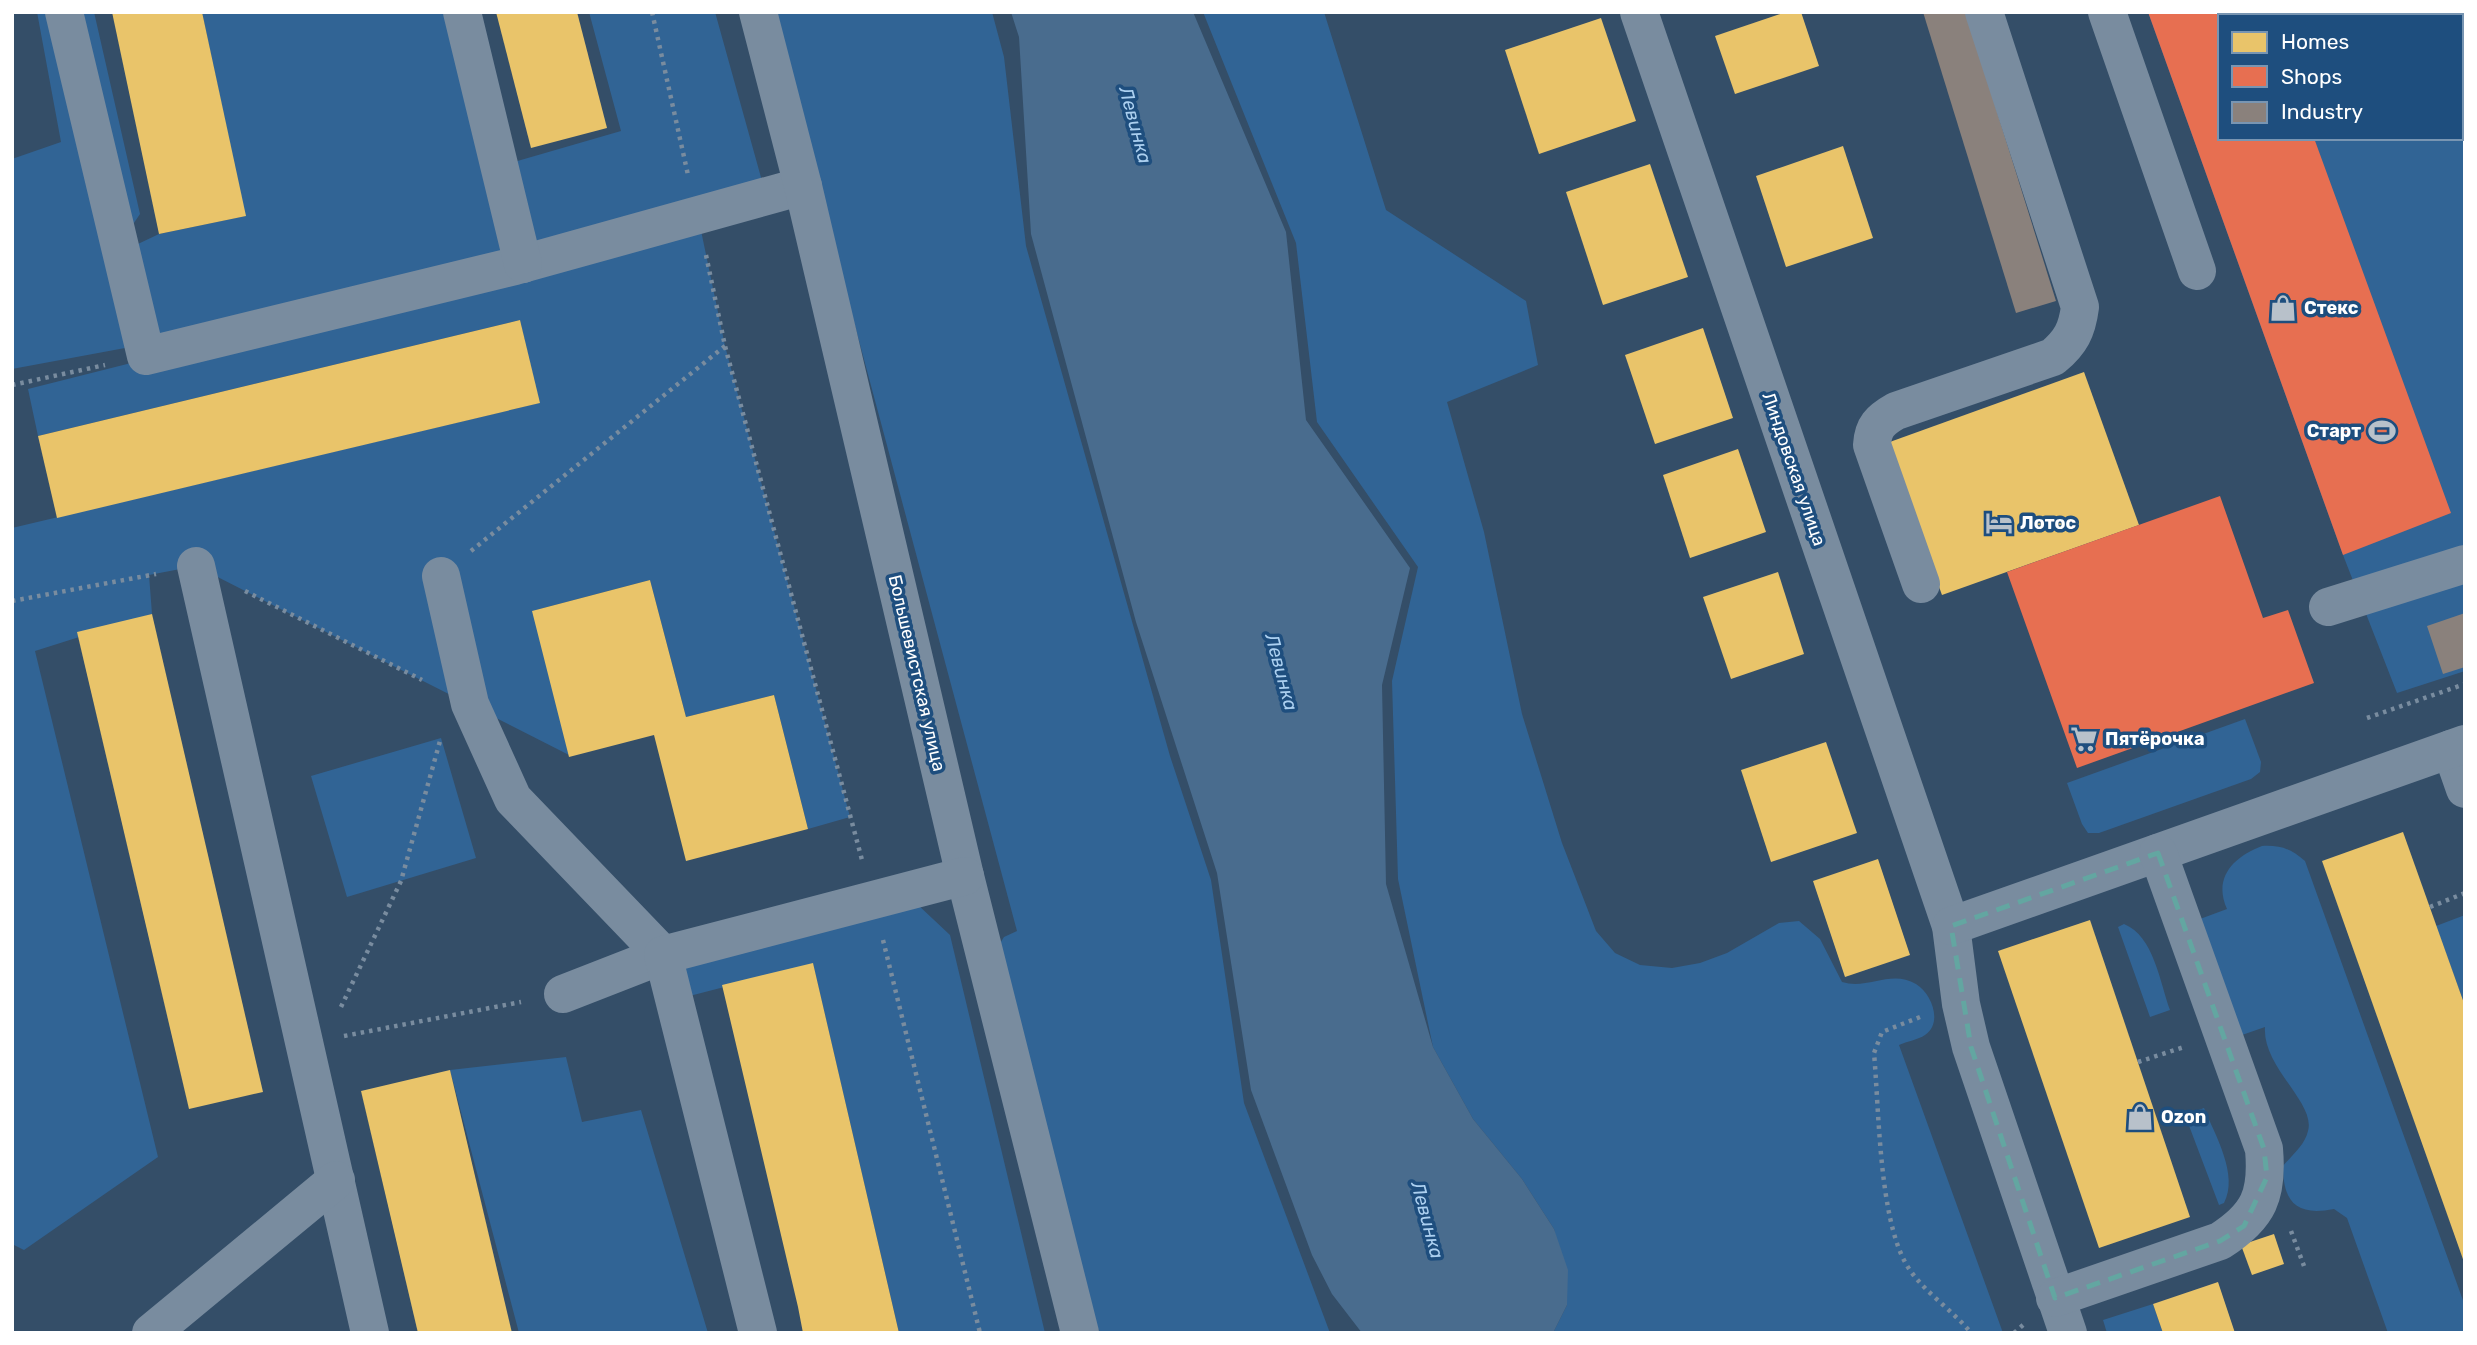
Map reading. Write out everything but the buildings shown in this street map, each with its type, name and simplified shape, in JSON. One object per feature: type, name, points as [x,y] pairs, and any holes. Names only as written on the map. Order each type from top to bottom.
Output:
[{"type":"street","points":[[64,12],[146,356],[523,264],[803,186]]},
{"type":"street","points":[[462,12],[523,264]]},
{"type":"street","name":"Большевистская улица","points":[[758,12],[803,186],[965,876],[1080,1333]]},
{"type":"street","name":"Линдовская улица","points":[[1639,12],[1951,926],[1961,1004],[1970,1047],[2062,1315]]},
{"type":"street","points":[[1921,584],[1872,445],[1873,431],[1882,419],[1896,411],[2053,357],[2068,345],[2077,327],[2080,307],[1984,12]]},
{"type":"street","points":[[2107,12],[2197,271]]},
{"type":"street","points":[[2328,607],[2465,564]]},
{"type":"street","points":[[196,566],[316,1042],[335,1180],[370,1333]]},
{"type":"street","points":[[440,576],[462,700],[513,799],[663,956],[758,1333]]},
{"type":"street","points":[[1951,926],[2458,746],[2465,789]]},
{"type":"street","points":[[2062,1315],[2220,1241],[2244,1226],[2259,1203],[2267,1177],[2264,1149],[2158,853]]},
{"type":"street","points":[[564,994],[663,956],[872,898],[965,876]]},
{"type":"street","points":[[151,1333],[335,1180]]},
{"type":"path","points":[[652,12],[725,346],[872,898],[980,1333]]},
{"type":"path","points":[[440,576],[725,346]]},
{"type":"path","points":[[12,385],[146,356]]},
{"type":"path","points":[[12,601],[196,566],[462,700],[401,881],[316,1042]]},
{"type":"path","points":[[2367,718],[2465,684]]},
{"type":"path","points":[[2430,907],[2465,893]]},
{"type":"path","points":[[316,1042],[564,994]]},
{"type":"path","points":[[1961,1004],[1890,1027],[1877,1039],[1874,1053],[1889,1214],[1895,1238],[1905,1262],[1919,1282],[1971,1333]]},
{"type":"highlighted area","points":[[2158,853],[2264,1149],[2267,1177],[2244,1226],[2220,1241],[2055,1298],[1971,1047],[1951,926]]},
{"type":"shaded area","points":[[37,12],[94,12],[140,214],[109,260],[125,348],[12,369],[12,159],[61,142]]},
{"type":"shaded area","points":[[202,12],[462,12],[523,264],[698,216],[725,346],[850,817],[808,829],[774,695],[686,717],[650,580],[536,610],[569,755],[196,566],[149,575],[152,614],[35,651],[158,1157],[24,1250],[12,1244],[12,528],[539,403],[520,320],[38,436],[28,389],[413,292],[146,356],[121,252],[159,234],[245,216]]},
{"type":"shaded area","points":[[589,12],[715,12],[762,181],[535,248],[514,162],[621,131]]},
{"type":"shaded area","points":[[771,12],[992,12],[1004,57],[1026,246],[1170,756],[1211,880],[1244,1103],[1330,1333],[1101,1333],[1098,1329],[997,948],[1004,937],[1017,931]]},
{"type":"shaded area","points":[[1203,12],[1324,12],[1386,210],[1526,301],[1538,365],[1447,402],[1484,532],[1522,714],[1562,843],[1596,931],[1615,953],[1640,965],[1672,968],[1700,963],[1727,953],[1779,923],[1799,921],[1820,939],[1842,982],[1861,984],[1898,978],[1922,989],[1931,1001],[1933,1023],[1925,1035],[1899,1045],[2003,1333],[1553,1333],[1567,1305],[1554,1229],[1522,1179],[1473,1119],[1433,1047],[1398,879],[1392,681],[1418,567],[1317,422],[1296,243]]},
{"type":"shaded area","name":"Старт","points":[[2148,12],[2465,12],[2465,671],[2397,693],[2343,555]]},
{"type":"shaded area","points":[[2245,719],[2261,762],[2260,772],[2251,779],[2099,833],[2088,833],[2067,783]]},
{"type":"shaded area","points":[[441,738],[476,858],[347,897],[311,776]]},
{"type":"shaded area","points":[[2262,846],[2285,849],[2305,861],[2465,1306],[2465,1333],[2388,1333],[2347,1218],[2334,1209],[2311,1211],[2302,1208],[2295,1204],[2286,1190],[2283,1166],[2304,1141],[2308,1120],[2297,1096],[2272,1056],[2266,1042],[2265,1027],[2242,1035],[2200,919],[2227,909],[2222,888],[2228,870],[2242,856]]},
{"type":"shaded area","points":[[917,904],[950,935],[1045,1333],[899,1333],[813,964],[674,1000],[663,955]]},
{"type":"shaded area","points":[[2465,915],[2465,1006],[2436,926]]},
{"type":"shaded area","points":[[2124,924],[2134,930],[2149,949],[2170,1010],[2150,1017],[2118,927]]},
{"type":"shaded area","points":[[566,1057],[582,1122],[641,1110],[708,1333],[519,1333],[450,1070]]},
{"type":"shaded area","points":[[2204,1108],[2224,1155],[2229,1180],[2224,1203],[2219,1205],[2185,1115]]},
{"type":"shaded area","points":[[2153,1304],[2163,1333],[2107,1333],[2103,1320]]},
{"type":"water","name":"Левинка","points":[[1011,12],[1193,12],[1286,232],[1306,420],[1410,568],[1382,685],[1386,884],[1433,1047],[1473,1119],[1522,1179],[1554,1229],[1568,1270],[1567,1305],[1553,1333],[1362,1333],[1332,1294],[1312,1255],[1251,1090],[1217,873],[1136,622],[1031,234],[1019,37]]},
{"type":"place","name":"Стекс","points":[[2283,308]]},
{"type":"place","name":"Старт","points":[[2382,431]]},
{"type":"place","name":"Лотос","points":[[1999,523]]},
{"type":"place","name":"Пятёрочка","points":[[2084,739]]},
{"type":"place","name":"Ozon","points":[[2140,1117]]}]
